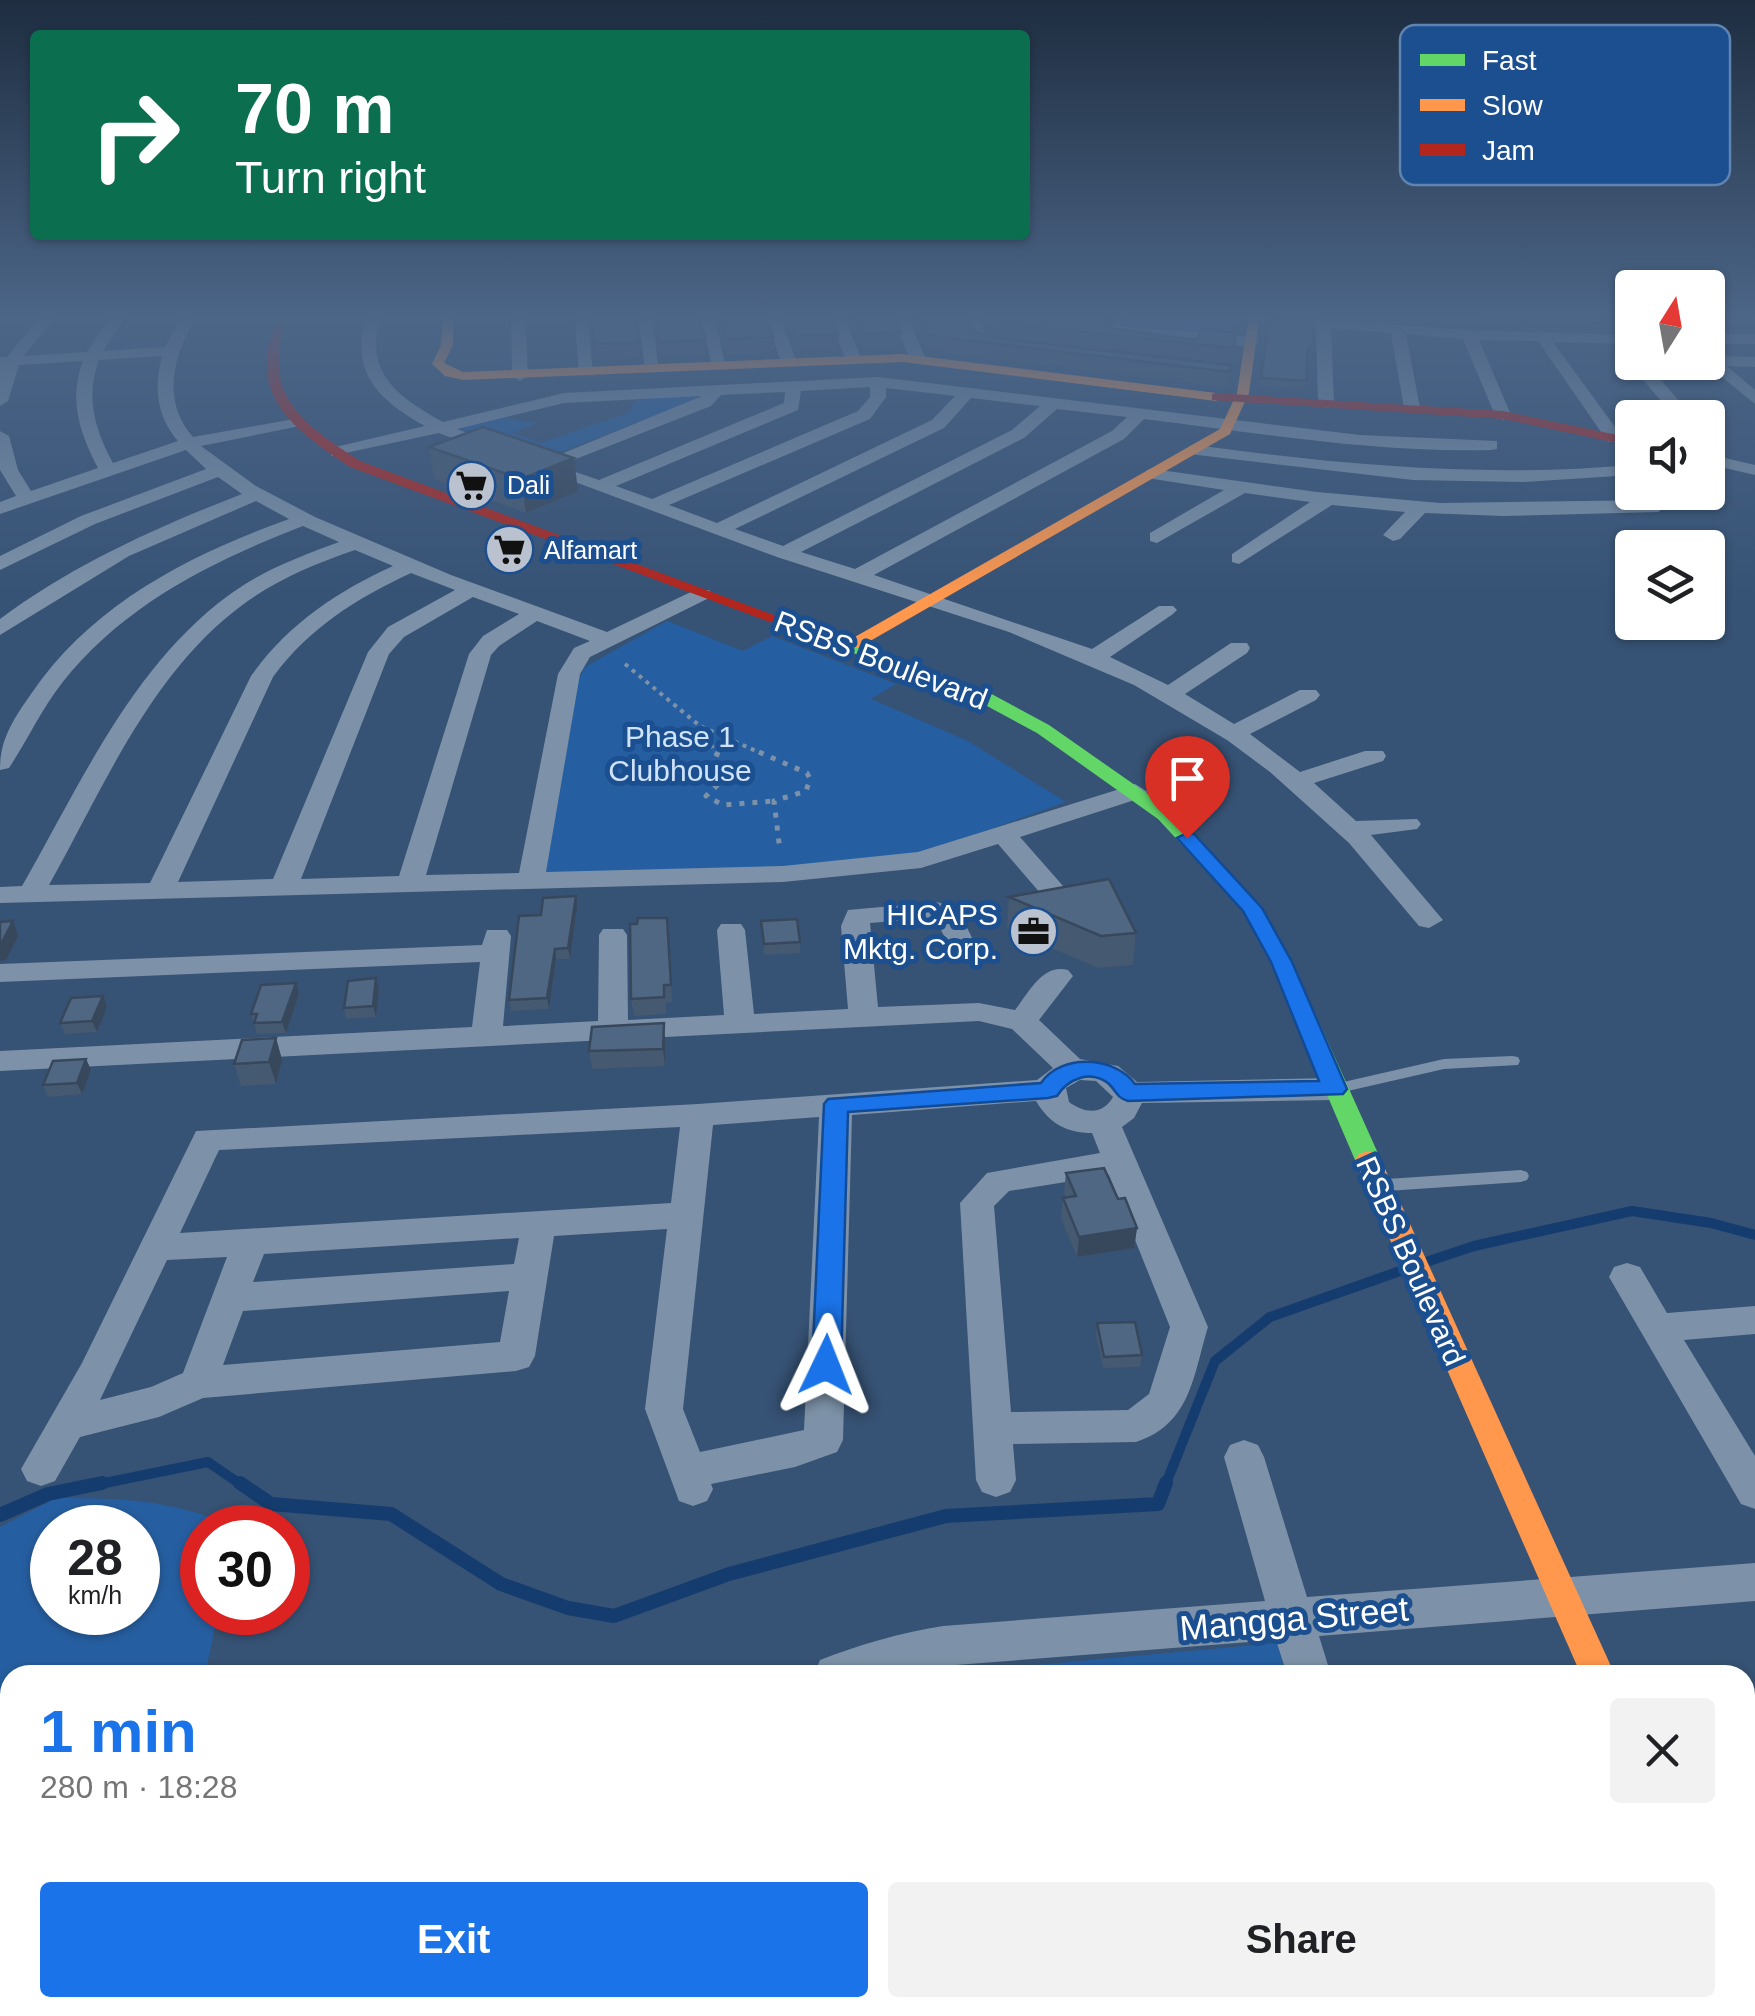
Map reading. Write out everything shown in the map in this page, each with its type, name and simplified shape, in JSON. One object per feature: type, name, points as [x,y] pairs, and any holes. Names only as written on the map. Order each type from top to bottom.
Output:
[{"type":"street","points":[[82,408],[108,469]]},
{"type":"street","points":[[170,408],[176,428],[188,443],[217,471],[255,495],[358,542],[610,641]]},
{"type":"street","name":"RSBS Boulevard","points":[[285,408],[294,422],[337,452],[387,478],[702,594],[852,644],[980,695],[1043,728],[1165,815],[1252,908],[1282,962],[1405,1248],[1594,1665]]},
{"type":"street","points":[[409,408],[437,426],[523,460],[1094,658],[1168,695],[1300,780],[1354,829],[1429,920]]},
{"type":"street","points":[[337,452],[518,408]]},
{"type":"street","points":[[523,460],[685,408]]},
{"type":"street","points":[[600,486],[787,408]]},
{"type":"street","points":[[650,506],[864,415],[869,408]]},
{"type":"street","points":[[720,529],[938,424],[953,408]]},
{"type":"street","points":[[784,553],[1018,434],[1049,408]]},
{"type":"street","points":[[1103,408],[1411,445],[1491,444]]},
{"type":"street","points":[[852,644],[1195,450],[1231,425],[1236,408]]},
{"type":"street","points":[[1413,408],[1503,415],[1615,438]]},
{"type":"street","points":[[1500,408],[1503,415]]},
{"type":"street","points":[[1598,408],[1615,430]]},
{"type":"street","points":[[859,575],[1118,435],[1141,413]]},
{"type":"street","points":[[0,508],[188,443],[294,422]]},
{"type":"street","points":[[0,436],[10,470],[28,500]]},
{"type":"street","points":[[1195,450],[1413,476],[1470,478],[1615,471]]},
{"type":"street","points":[[1725,460],[1728,463]]},
{"type":"street","points":[[1725,462],[1755,470]]},
{"type":"street","points":[[0,564],[88,520],[217,471]]},
{"type":"street","points":[[1153,474],[1326,500],[1481,510],[1615,507]]},
{"type":"street","points":[[1157,537],[1242,487]]},
{"type":"street","points":[[0,629],[75,576],[120,552],[255,495]]},
{"type":"street","points":[[1240,558],[1326,500]]},
{"type":"street","points":[[1394,535],[1421,506]]},
{"type":"street","points":[[0,763],[56,675],[114,618],[151,590],[210,556],[305,519]]},
{"type":"street","points":[[31,894],[158,676],[187,642],[235,601],[278,575],[358,542]]},
{"type":"street","points":[[160,891],[262,676],[279,651],[308,622],[331,607],[414,564]]},
{"type":"street","points":[[284,887],[379,652],[396,632],[474,588]]},
{"type":"street","points":[[530,881],[569,674],[582,654],[702,594]]},
{"type":"street","points":[[1094,658],[1166,610]]},
{"type":"street","points":[[410,884],[480,654],[490,641],[537,612]]},
{"type":"street","points":[[1168,695],[1238,648]]},
{"type":"street","points":[[1232,734],[1308,695]]},
{"type":"street","points":[[1300,780],[1374,756]]},
{"type":"street","points":[[0,895],[783,874],[921,860],[1136,792]]},
{"type":"street","points":[[1354,829],[1408,824]]},
{"type":"street","points":[[1005,836],[1064,903]]},
{"type":"street","points":[[864,1015],[855,926],[858,916],[936,910],[947,914],[960,942]]},
{"type":"street","points":[[731,930],[740,1021]]},
{"type":"street","points":[[613,935],[613,1028]]},
{"type":"street","points":[[0,972],[496,944],[488,1034]]},
{"type":"street","points":[[1022,1021],[1058,976]]},
{"type":"street","points":[[0,1061],[979,1012],[1022,1021],[1061,1080]]},
{"type":"street","points":[[42,1469],[70,1423],[208,1139],[698,1115],[836,1104],[1108,1073],[1128,1092],[1127,1106],[1103,1122],[1069,1118],[1050,1102],[1061,1080]]},
{"type":"street","points":[[1128,1092],[1335,1089]]},
{"type":"street","points":[[698,1115],[664,1409],[689,1481],[823,1440],[836,1104]]},
{"type":"street","points":[[994,1428],[1136,1426],[1166,1403],[1189,1328],[1103,1122]]},
{"type":"street","points":[[996,1480],[977,1203],[999,1181],[1118,1162]]},
{"type":"street","points":[[157,1248],[687,1216]]},
{"type":"street","points":[[70,1423],[158,1401],[198,1382],[516,1356],[538,1227]]},
{"type":"street","points":[[198,1382],[250,1243]]},
{"type":"street","points":[[229,1298],[530,1276]]},
{"type":"street","points":[[1627,1277],[1755,1492]]},
{"type":"street","points":[[1658,1328],[1755,1320]]},
{"type":"street","points":[[1244,1457],[1306,1665]]},
{"type":"street","name":"Mangga Street","points":[[893,1665],[943,1646],[1755,1582]]},
{"type":"lane","points":[[1335,1089],[1444,1064],[1512,1062]]},
{"type":"lane","points":[[1378,1186],[1521,1176]]},
{"type":"path","points":[[625,664],[700,726],[718,752],[715,760],[725,778],[706,796],[724,805],[774,802],[806,790],[810,779],[807,773],[700,726]]},
{"type":"path","points":[[774,802],[783,874]]},
{"type":"green space","points":[[631,408],[673,408],[543,459],[454,426],[501,417],[537,423],[513,433],[541,443],[630,412]]},
{"type":"green space","name":"Phase 1 Clubhouse","points":[[667,621],[743,651],[772,636],[896,684],[871,699],[968,741],[1066,802],[932,850],[818,866],[542,875],[575,686],[585,667]]},
{"type":"green space","points":[[56,1498],[105,1499],[148,1502],[180,1509],[180,1635],[213,1635],[207,1665],[0,1665],[0,1527],[30,1511],[30,1635],[160,1635],[160,1505],[42,1505]]},
{"type":"green space","points":[[1277,1643],[1283,1665],[1035,1665]]},
{"type":"building","points":[[483,427],[574,458],[521,479],[429,447]]},
{"type":"building","points":[[1109,879],[1136,933],[1101,936],[1009,897]]},
{"type":"building","points":[[576,896],[568,948],[555,949],[547,998],[509,1000],[519,916],[541,915],[543,898]]},
{"type":"building","points":[[638,918],[667,918],[671,985],[664,985],[664,997],[631,999],[630,924],[637,924]]},
{"type":"building","points":[[797,919],[800,942],[764,944],[761,921]]},
{"type":"building","points":[[13,921],[0,946],[0,922]]},
{"type":"building","points":[[376,978],[373,1006],[344,1008],[348,981]]},
{"type":"building","points":[[296,983],[282,1022],[254,1023],[257,1014],[251,1014],[261,985]]},
{"type":"building","points":[[103,996],[92,1021],[60,1023],[71,998]]},
{"type":"building","points":[[664,1023],[663,1049],[589,1051],[592,1027]]},
{"type":"building","points":[[276,1038],[269,1062],[234,1064],[242,1040]]},
{"type":"building","points":[[86,1059],[77,1083],[43,1085],[53,1061]]},
{"type":"building","points":[[1104,1168],[1118,1199],[1125,1198],[1137,1228],[1079,1237],[1063,1198],[1076,1196],[1066,1173]]},
{"type":"building","points":[[1135,1322],[1142,1355],[1104,1357],[1097,1323]]},
{"type":"waterway","points":[[1429,1261],[1474,1246],[1632,1211],[1711,1223],[1755,1235]]},
{"type":"waterway","points":[[1165,1486],[1215,1361],[1270,1317],[1400,1271]]},
{"type":"waterway","points":[[90,1486],[208,1462],[243,1486]]},
{"type":"waterway","points":[[0,1515],[48,1494],[102,1483]]},
{"type":"waterway","points":[[240,1483],[271,1504],[391,1514],[501,1584],[568,1608],[614,1616],[729,1574],[946,1516],[1158,1504],[1166,1483]]},
{"type":"traffic: fast","points":[[830,639],[980,695],[1043,729],[1165,815],[1252,908],[1281,962],[1368,1160]]},
{"type":"traffic: slow","points":[[852,645],[1225,431],[1236,408]]},
{"type":"traffic: slow","points":[[1368,1160],[1594,1665]]},
{"type":"traffic: jam","points":[[286,408],[313,435],[355,464],[830,639]]},
{"type":"traffic: jam","points":[[1393,408],[1503,415],[1615,438]]},
{"type":"place","name":"Dali","points":[[472,485]]},
{"type":"place","name":"Alfamart","points":[[509,550]]},
{"type":"place","name":"HICAPS Mktg. Corp.","points":[[1033,931]]},
{"type":"route","points":[[826,1365],[836,1104],[1048,1090],[1057,1076],[1081,1069],[1108,1073],[1128,1092],[1335,1089],[1282,962],[1252,908],[1187,838]]}]
